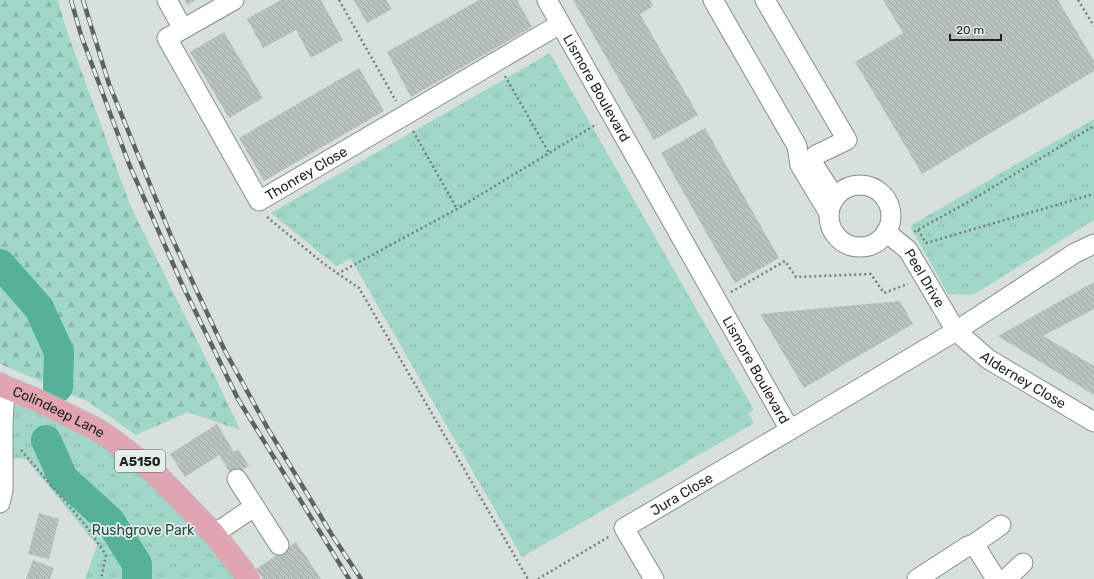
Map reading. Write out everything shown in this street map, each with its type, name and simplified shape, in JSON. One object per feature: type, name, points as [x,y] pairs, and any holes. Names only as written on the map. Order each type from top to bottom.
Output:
[{"type":"main road","name":"Colindeep Lane","points":[[2,386],[37,400],[96,429],[155,473],[214,534],[248,579]]},
{"type":"street","points":[[167,0],[183,29]]},
{"type":"street","name":"Thonrey Close","points":[[234,0],[167,38],[259,201],[560,24]]},
{"type":"street","name":"Lismore Boulevard","points":[[547,0],[790,430],[956,331],[1075,253],[1094,244]]},
{"type":"street","points":[[713,0],[798,146],[800,166],[832,205]]},
{"type":"street","points":[[765,0],[847,140],[816,155],[812,162],[832,205]]},
{"type":"street","points":[[856,185],[875,189],[883,196],[888,204],[891,213],[890,222],[892,237],[882,237],[868,246],[851,246],[844,242],[832,230],[829,222],[832,205],[844,189],[856,185]]},
{"type":"street","name":"Peel Drive","points":[[892,237],[908,250],[956,331]]},
{"type":"street","name":"Alderney Close","points":[[956,331],[988,359],[1094,422]]},
{"type":"street","points":[[0,503],[4,490],[2,386]]},
{"type":"street","name":"Jura Close","points":[[624,528],[790,430]]},
{"type":"street","points":[[237,479],[279,545]]},
{"type":"street","points":[[214,534],[254,507]]},
{"type":"street","points":[[917,579],[968,546],[974,544],[1001,525]]},
{"type":"street","points":[[624,528],[654,579]]},
{"type":"street","points":[[974,544],[996,579]]},
{"type":"street","points":[[1006,579],[1023,563]]},
{"type":"path","points":[[1078,0],[1094,26]]},
{"type":"path","points":[[497,62],[549,153]]},
{"type":"path","points":[[337,274],[457,209],[612,115]]},
{"type":"path","points":[[892,237],[918,230],[970,201],[1094,126]]},
{"type":"path","points":[[918,230],[926,243],[1094,194]]},
{"type":"path","points":[[259,201],[266,216],[324,264],[359,288],[528,579]]},
{"type":"path","points":[[716,300],[785,261],[796,277],[871,274],[884,293],[925,278]]},
{"type":"path","points":[[3,424],[12,441],[87,527],[106,555],[101,579]]},
{"type":"path","points":[[538,579],[624,528]]},
{"type":"green space","points":[[0,0],[58,0],[65,26],[130,205],[240,430],[188,412],[136,435],[89,402],[0,364]]},
{"type":"green space","points":[[550,53],[754,410],[748,413],[754,423],[522,557],[351,259],[336,266],[271,213]]},
{"type":"green space","points":[[1094,119],[1094,220],[973,295],[948,294],[910,226]]},
{"type":"green space","name":"Rushgrove Park","points":[[5,387],[94,425],[244,579],[85,579],[97,545],[26,459],[4,457]]},
{"type":"building","points":[[185,0],[196,0],[187,5]]},
{"type":"building","points":[[281,0],[321,0],[343,40],[311,58],[296,30],[263,48],[247,19]]},
{"type":"building","points":[[354,0],[386,0],[392,9],[367,23]]},
{"type":"building","points":[[479,0],[517,0],[532,27],[411,97],[387,52]]},
{"type":"building","points":[[573,0],[650,0],[653,6],[640,14],[698,115],[654,140]]},
{"type":"building","points":[[883,0],[1058,0],[1094,61],[1094,71],[922,174],[855,62],[903,33]]},
{"type":"building","points":[[224,32],[263,98],[229,118],[190,52]]},
{"type":"building","points":[[359,68],[384,111],[264,181],[239,138]]},
{"type":"building","points":[[705,128],[779,258],[735,283],[661,153]]},
{"type":"building","points":[[1094,282],[1094,309],[1043,336],[1094,366],[1094,395],[998,336]]},
{"type":"building","points":[[900,301],[913,324],[804,388],[760,314]]},
{"type":"building","points":[[217,424],[234,452],[238,449],[249,466],[232,476],[219,455],[185,477],[170,454]]},
{"type":"building","points":[[39,513],[59,519],[49,559],[28,554]]},
{"type":"building","points":[[296,542],[321,579],[263,579],[256,569]]},
{"type":"building","points":[[33,560],[54,568],[50,579],[26,579]]},
{"type":"waterway","points":[[0,264],[39,308],[59,352],[58,387]]},
{"type":"waterway","points":[[46,440],[63,478],[110,521],[137,564],[137,579]]},
{"type":"railway","points":[[71,0],[81,35],[129,164],[181,282],[238,399],[349,579]]},
{"type":"railway","points":[[83,0],[109,84],[171,236],[225,351],[268,429],[332,535],[361,579]]}]
